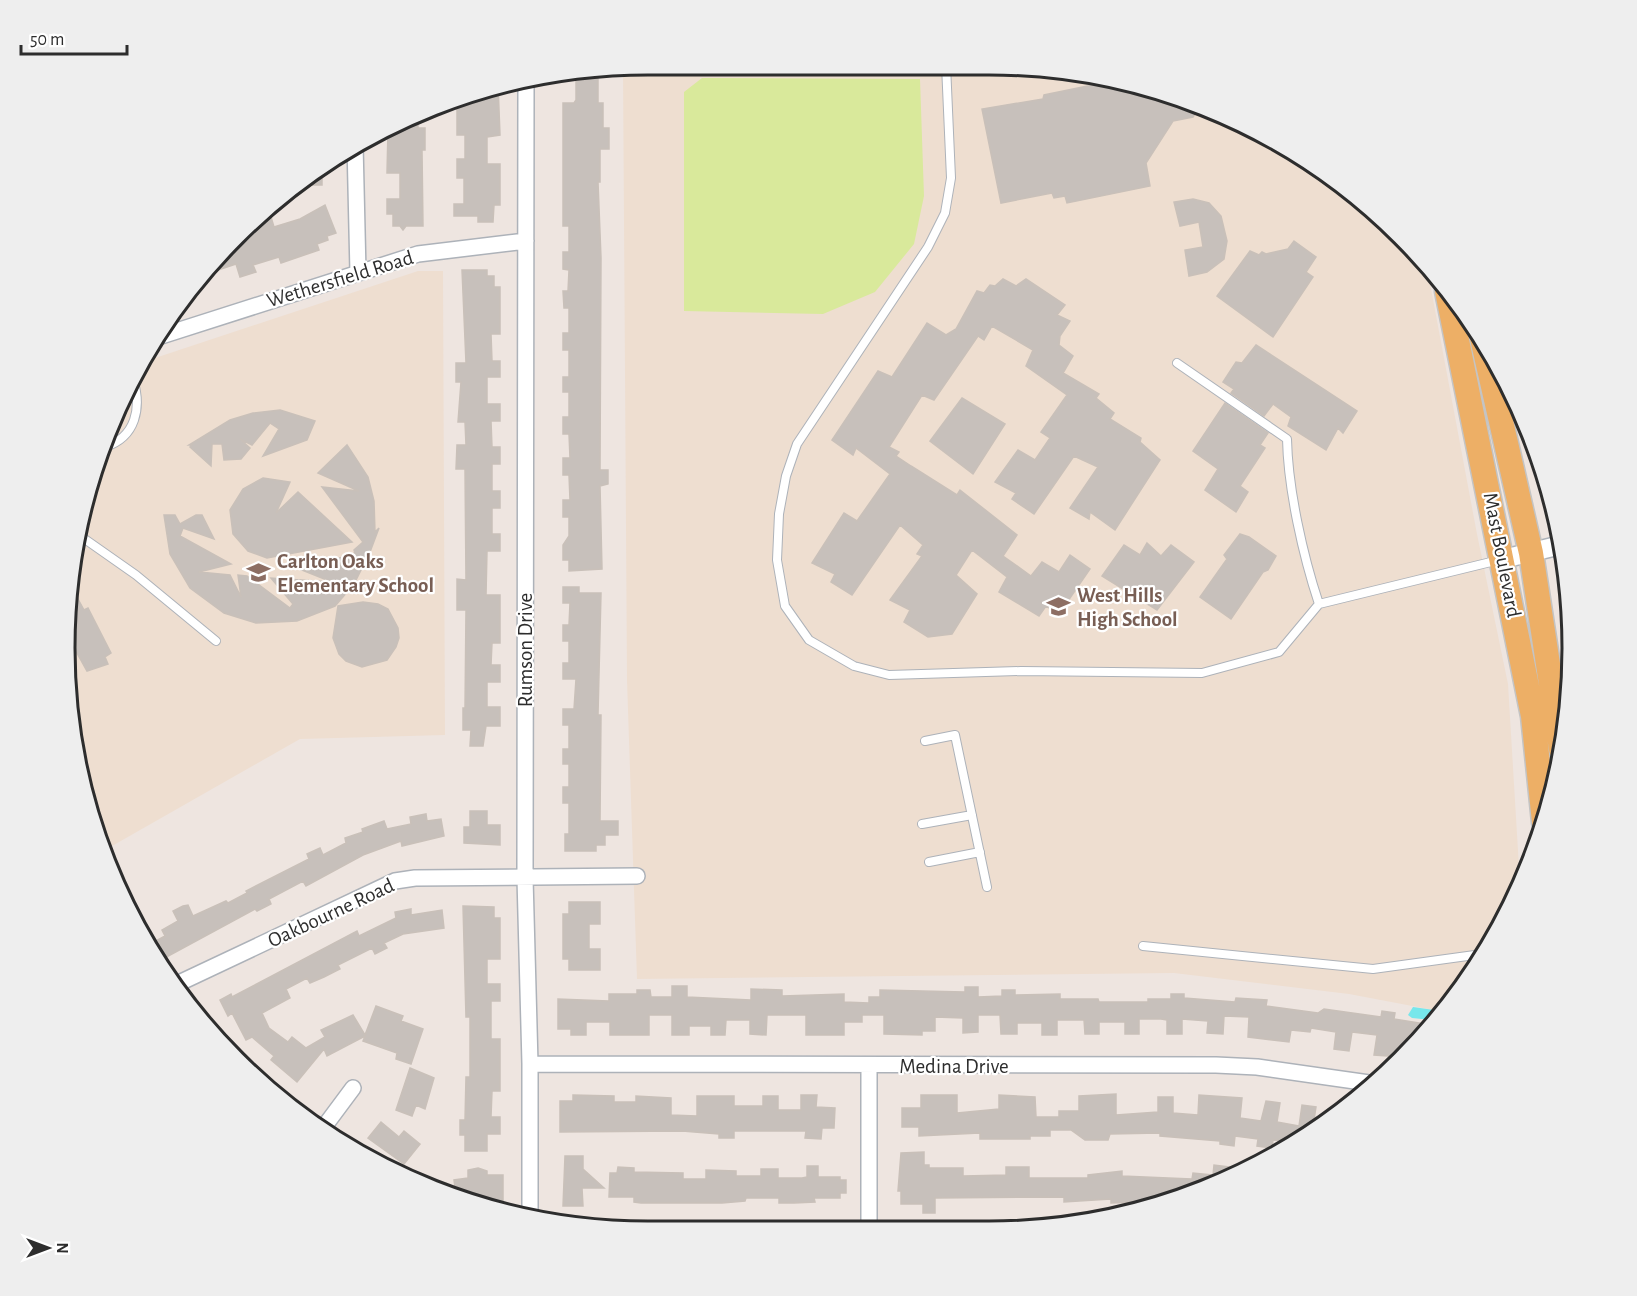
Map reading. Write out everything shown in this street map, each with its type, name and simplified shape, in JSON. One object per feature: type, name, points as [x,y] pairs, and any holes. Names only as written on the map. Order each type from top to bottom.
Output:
[{"type":"main road","name":"Mast Boulevard","points":[[1451,309],[1533,716],[1541,798]]},
{"type":"main road","name":"Mast Boulevard","points":[[1489,370],[1531,553],[1557,723]]},
{"type":"street","name":"Rumson Drive","points":[[526,88],[525,878],[530,1064],[530,1208]]},
{"type":"street","points":[[355,156],[358,273]]},
{"type":"street","name":"Wethersfield Road","points":[[170,333],[417,254],[526,241]]},
{"type":"street","points":[[1503,559],[1553,547]]},
{"type":"street","name":"Oakbourne Road","points":[[182,981],[395,881],[415,878],[637,876]]},
{"type":"street","name":"Medina Drive","points":[[530,1064],[1216,1065],[1257,1067],[1363,1082]]},
{"type":"street","points":[[869,1066],[869,1221]]},
{"type":"street","points":[[328,1122],[354,1088]]},
{"type":"lane","points":[[946,75],[951,178],[945,213],[928,247],[797,444],[786,476],[779,514],[777,560],[785,606],[809,639],[854,666],[889,675],[1021,671],[1202,673],[1280,652],[1319,604],[1503,559]]},
{"type":"lane","points":[[1177,363],[1287,439],[1287,464],[1310,576],[1319,604]]},
{"type":"lane","points":[[113,444],[124,439],[132,426],[138,408],[134,395]]},
{"type":"lane","points":[[85,540],[136,575],[216,641]]},
{"type":"lane","points":[[925,741],[955,735],[987,887]]},
{"type":"lane","points":[[922,824],[972,815]]},
{"type":"lane","points":[[929,862],[980,852]]},
{"type":"lane","points":[[1143,946],[1373,969],[1472,955]]},
{"type":"shaded area","name":"West Hills High School","points":[[989,75],[1026,76],[1101,86],[1173,105],[1242,134],[1276,152],[1338,193],[1367,217],[1430,282],[1508,684],[1519,865],[1485,934],[1433,1010],[1349,994],[1174,973],[637,979],[627,680],[623,76]]},
{"type":"shaded area","name":"Carlton Oaks Elementary School","points":[[418,271],[443,271],[445,735],[300,739],[111,847],[86,760],[80,723],[76,685],[76,611],[86,536],[105,464],[134,395],[154,358]]},
{"type":"green space","points":[[702,78],[920,79],[924,196],[914,244],[875,292],[823,314],[684,311],[684,92]]},
{"type":"water","points":[[1413,1007],[1433,1010],[1426,1019],[1412,1018],[1408,1015]]},
{"type":"building","points":[[598,77],[598,103],[603,103],[603,128],[609,128],[609,149],[600,149],[600,182],[598,182],[601,258],[600,470],[608,470],[608,484],[600,486],[602,569],[569,571],[569,560],[563,560],[563,545],[569,536],[569,517],[563,517],[563,500],[570,500],[569,475],[563,475],[563,458],[570,458],[569,434],[563,434],[563,417],[569,417],[569,392],[563,392],[563,377],[569,377],[569,350],[563,350],[563,333],[569,333],[569,308],[564,308],[563,291],[568,291],[569,270],[563,269],[563,252],[569,252],[569,226],[563,226],[563,103],[574,103],[576,80]]},
{"type":"building","points":[[1094,85],[1173,105],[1195,114],[1193,117],[1173,121],[1146,163],[1150,186],[1067,203],[1065,196],[1054,198],[1052,193],[1001,203],[982,109],[1043,99],[1044,95]]},
{"type":"building","points":[[498,95],[500,135],[487,137],[487,164],[500,164],[500,205],[494,205],[493,222],[478,222],[478,216],[454,216],[454,204],[464,204],[464,178],[457,178],[457,159],[465,159],[465,135],[457,135],[457,108]]},
{"type":"building","points":[[418,124],[418,128],[425,128],[425,150],[422,150],[423,226],[406,226],[403,230],[400,226],[393,226],[393,214],[387,214],[387,199],[400,199],[400,173],[387,173],[388,138]]},
{"type":"building","points":[[322,177],[322,185],[311,185]]},
{"type":"building","points":[[1193,199],[1209,203],[1221,216],[1227,241],[1224,259],[1207,272],[1189,276],[1185,250],[1203,247],[1199,222],[1180,226],[1174,202]]},
{"type":"building","points":[[325,205],[336,233],[327,236],[328,240],[317,244],[319,250],[281,263],[279,257],[253,265],[256,272],[240,277],[236,264],[217,270],[269,218],[274,227],[300,219]]},
{"type":"building","points":[[1294,241],[1316,257],[1306,272],[1313,277],[1273,337],[1217,296],[1250,251],[1259,255],[1262,252],[1266,254],[1288,249]]},
{"type":"building","points":[[462,270],[487,270],[487,276],[494,276],[494,287],[500,287],[500,334],[491,334],[492,361],[500,361],[500,377],[487,377],[487,404],[500,404],[500,421],[491,421],[492,447],[500,447],[500,464],[492,464],[492,491],[500,491],[500,508],[492,508],[492,534],[500,534],[500,551],[487,551],[486,595],[500,595],[500,643],[492,643],[491,665],[500,665],[500,682],[487,682],[487,707],[500,707],[500,726],[486,726],[483,746],[470,746],[471,730],[463,730],[466,610],[457,610],[457,579],[466,580],[465,469],[456,469],[457,445],[466,445],[465,422],[458,422],[461,382],[456,382],[456,363],[466,363]]},
{"type":"building","points":[[1003,279],[1016,286],[1026,279],[1065,305],[1057,315],[1070,321],[1060,336],[1059,345],[1073,356],[1063,373],[1099,394],[1096,398],[1114,413],[1110,419],[1141,438],[1140,442],[1160,460],[1115,530],[1090,512],[1089,519],[1070,508],[1098,467],[1074,456],[1034,514],[1012,499],[1016,493],[995,482],[1018,450],[1035,460],[1050,438],[1041,432],[1067,395],[1026,366],[1033,350],[992,326],[984,340],[978,336],[934,400],[922,395],[889,447],[899,452],[896,456],[957,495],[960,490],[1017,535],[1003,556],[1031,576],[1042,562],[1059,572],[1070,555],[1090,569],[1059,614],[1046,606],[1039,616],[999,592],[1007,577],[972,550],[956,575],[977,594],[952,634],[928,637],[904,622],[910,610],[890,600],[922,556],[917,554],[923,545],[900,525],[852,595],[831,582],[835,574],[812,563],[844,513],[857,521],[890,474],[856,448],[853,455],[832,440],[878,371],[892,377],[927,323],[946,335],[956,329],[977,291],[984,293],[990,285],[995,286]]},
{"type":"building","points":[[1256,345],[1357,411],[1343,433],[1338,428],[1326,450],[1288,426],[1291,417],[1273,404],[1264,416],[1231,393],[1234,389],[1223,382],[1236,362],[1242,363]]},
{"type":"building","points":[[962,398],[1005,424],[973,474],[930,441]]},
{"type":"building","points":[[1225,403],[1268,433],[1260,445],[1265,448],[1240,486],[1248,492],[1236,512],[1205,490],[1218,469],[1193,451]]},
{"type":"building","points":[[280,410],[315,421],[307,440],[263,456],[279,429],[270,423],[252,445],[240,439],[250,448],[241,459],[224,460],[222,444],[212,444],[211,466],[190,447],[192,445],[189,445],[230,420],[253,413]]},
{"type":"building","points":[[347,445],[368,477],[374,501],[375,532],[379,528],[354,584],[335,606],[297,621],[256,623],[224,613],[190,588],[170,554],[164,515],[175,515],[180,524],[196,515],[202,515],[214,539],[183,528],[180,536],[231,564],[199,572],[230,575],[241,597],[238,575],[247,576],[290,608],[293,604],[271,578],[332,582],[302,570],[355,553],[354,550],[363,542],[322,487],[359,491],[318,473]]},
{"type":"building","points":[[263,478],[290,482],[276,513],[298,492],[352,542],[267,558],[248,551],[233,534],[230,510],[243,489]]},
{"type":"building","points":[[1240,534],[1249,537],[1276,556],[1231,619],[1200,597],[1227,559],[1224,555]]},
{"type":"building","points":[[1147,543],[1161,556],[1171,545],[1194,562],[1157,610],[1102,576],[1124,545],[1140,555]]},
{"type":"building","points":[[563,587],[579,587],[579,593],[601,593],[598,715],[601,715],[600,821],[618,821],[618,835],[605,835],[605,845],[596,845],[596,851],[565,851],[565,834],[569,834],[569,803],[563,803],[563,787],[569,787],[569,764],[563,764],[563,749],[569,749],[569,725],[563,725],[563,709],[574,709],[576,679],[563,679],[563,663],[569,663],[569,641],[563,641],[563,625],[569,625],[570,603],[563,603]]},
{"type":"building","points":[[77,598],[84,610],[88,608],[111,653],[105,657],[108,664],[87,671],[75,650]]},
{"type":"building","points":[[363,602],[378,604],[388,609],[398,628],[399,638],[387,660],[362,667],[346,661],[339,654],[333,638],[338,606]]},
{"type":"building","points":[[470,811],[487,811],[487,825],[500,825],[500,845],[464,843],[464,827],[470,827]]},
{"type":"building","points":[[426,814],[427,821],[441,819],[444,836],[402,846],[401,841],[363,855],[306,886],[303,881],[269,899],[271,904],[257,911],[255,909],[166,957],[156,941],[165,936],[162,930],[178,921],[173,911],[183,906],[188,905],[193,916],[226,901],[228,903],[247,893],[246,891],[309,859],[307,854],[320,848],[323,855],[346,843],[345,838],[384,821],[387,829],[411,824],[410,817]]},
{"type":"building","points":[[569,902],[600,902],[600,924],[589,924],[589,949],[600,949],[600,970],[569,970],[569,959],[563,959],[563,914],[569,914]]},
{"type":"building","points":[[463,906],[494,907],[494,918],[500,918],[500,959],[487,959],[487,984],[500,984],[500,1001],[491,1001],[491,1039],[500,1039],[500,1091],[492,1091],[491,1117],[500,1117],[500,1134],[487,1134],[487,1151],[465,1151],[465,1135],[460,1135],[460,1120],[465,1120],[466,1077],[470,1077],[470,1017],[466,1017]]},
{"type":"building","points":[[411,909],[411,915],[442,910],[444,928],[403,934],[384,943],[387,948],[375,954],[372,948],[338,965],[340,969],[324,977],[310,983],[307,978],[286,989],[290,998],[262,1013],[269,1028],[288,1042],[292,1037],[306,1048],[325,1037],[321,1030],[353,1015],[365,1035],[376,1006],[403,1016],[401,1021],[423,1029],[411,1064],[396,1059],[397,1053],[363,1041],[365,1036],[327,1056],[324,1049],[297,1082],[271,1060],[274,1056],[252,1037],[246,1040],[232,1013],[228,1016],[220,1000],[231,994],[232,997],[357,931],[359,936],[396,918],[395,912]]},
{"type":"building","points":[[672,986],[687,986],[687,997],[751,1000],[751,989],[782,990],[782,996],[844,994],[844,1002],[869,1003],[869,997],[880,997],[880,990],[965,992],[965,987],[978,987],[978,997],[1002,996],[1002,990],[1015,990],[1015,995],[1060,994],[1060,999],[1098,999],[1099,1002],[1148,1002],[1148,999],[1171,999],[1171,994],[1184,994],[1184,998],[1235,1002],[1236,998],[1267,1000],[1266,1006],[1318,1013],[1324,1009],[1381,1017],[1382,1011],[1395,1013],[1394,1019],[1422,1023],[1391,1056],[1374,1055],[1377,1035],[1352,1032],[1349,1051],[1334,1049],[1336,1032],[1311,1028],[1310,1032],[1291,1030],[1289,1042],[1248,1037],[1249,1017],[1224,1016],[1223,1034],[1207,1033],[1208,1021],[1182,1019],[1182,1034],[1167,1034],[1167,1020],[1139,1019],[1139,1034],[1125,1034],[1125,1022],[1099,1022],[1099,1034],[1085,1034],[1084,1020],[1057,1020],[1057,1035],[1042,1035],[1042,1023],[1017,1023],[1017,1034],[1001,1034],[1000,1015],[978,1015],[978,1032],[963,1033],[963,1018],[935,1017],[935,1031],[922,1031],[922,1035],[884,1034],[884,1015],[862,1015],[862,1022],[844,1022],[844,1035],[806,1035],[806,1015],[767,1015],[766,1035],[750,1034],[750,1020],[726,1020],[725,1035],[711,1035],[711,1026],[689,1026],[689,1035],[672,1035],[672,1015],[649,1015],[649,1035],[610,1035],[610,1022],[586,1022],[586,1035],[571,1035],[571,1029],[558,1029],[558,999],[609,1001],[609,994],[637,994],[637,990],[650,990],[651,997],[672,997]]},
{"type":"building","points":[[410,1068],[434,1078],[425,1109],[416,1105],[412,1116],[396,1110]]},
{"type":"building","points":[[1116,1094],[1116,1115],[1158,1112],[1158,1097],[1173,1097],[1173,1113],[1198,1115],[1199,1095],[1242,1098],[1240,1118],[1261,1121],[1266,1101],[1280,1103],[1277,1122],[1299,1126],[1302,1105],[1316,1107],[1314,1119],[1281,1141],[1273,1140],[1272,1146],[1269,1148],[1257,1146],[1258,1139],[1235,1136],[1234,1146],[1220,1144],[1220,1141],[1160,1136],[1160,1133],[1110,1134],[1108,1140],[1085,1140],[1071,1130],[1050,1130],[1050,1136],[1030,1136],[1030,1139],[980,1139],[980,1133],[919,1136],[919,1127],[902,1127],[902,1108],[921,1108],[921,1095],[957,1095],[957,1113],[999,1109],[999,1095],[1035,1097],[1036,1117],[1059,1117],[1059,1111],[1079,1111],[1079,1096]]},
{"type":"building","points":[[573,1095],[614,1096],[614,1102],[636,1102],[636,1096],[671,1098],[671,1115],[697,1116],[697,1096],[734,1096],[734,1106],[763,1106],[763,1096],[778,1096],[778,1110],[801,1110],[801,1095],[817,1095],[816,1107],[835,1108],[834,1128],[822,1128],[821,1139],[805,1138],[806,1131],[734,1131],[734,1138],[719,1138],[719,1134],[682,1131],[560,1132],[560,1101],[573,1101]]},
{"type":"building","points":[[381,1122],[399,1137],[404,1131],[420,1144],[404,1164],[368,1138]]},
{"type":"building","points":[[924,1152],[924,1165],[929,1165],[929,1168],[963,1168],[963,1176],[1006,1175],[1006,1167],[1029,1167],[1029,1178],[1088,1178],[1088,1175],[1122,1171],[1122,1176],[1192,1179],[1193,1173],[1213,1175],[1173,1191],[1132,1202],[1111,1203],[1111,1199],[1064,1202],[1064,1197],[935,1198],[935,1213],[923,1213],[923,1204],[901,1204],[901,1191],[898,1191],[901,1153]]},
{"type":"building","points":[[565,1156],[583,1156],[583,1169],[604,1188],[582,1188],[583,1206],[563,1206]]},
{"type":"building","points":[[1214,1165],[1229,1168],[1213,1175]]},
{"type":"building","points":[[807,1166],[818,1166],[818,1177],[840,1177],[840,1180],[846,1180],[846,1193],[840,1193],[840,1198],[814,1198],[815,1202],[794,1203],[779,1203],[779,1198],[746,1198],[745,1201],[722,1203],[641,1203],[634,1202],[634,1197],[609,1197],[610,1173],[617,1173],[618,1167],[634,1168],[634,1172],[683,1173],[683,1179],[706,1179],[706,1170],[736,1171],[736,1176],[761,1176],[761,1169],[778,1169],[778,1178],[802,1178],[807,1177]]},
{"type":"building","points":[[478,1168],[487,1171],[487,1175],[503,1175],[503,1202],[455,1187],[454,1180],[468,1178],[468,1170]]},
{"type":"place","name":"Carlton Oaks Elementary School","points":[[259,573]]},
{"type":"place","name":"West Hills High School","points":[[1059,607]]}]
